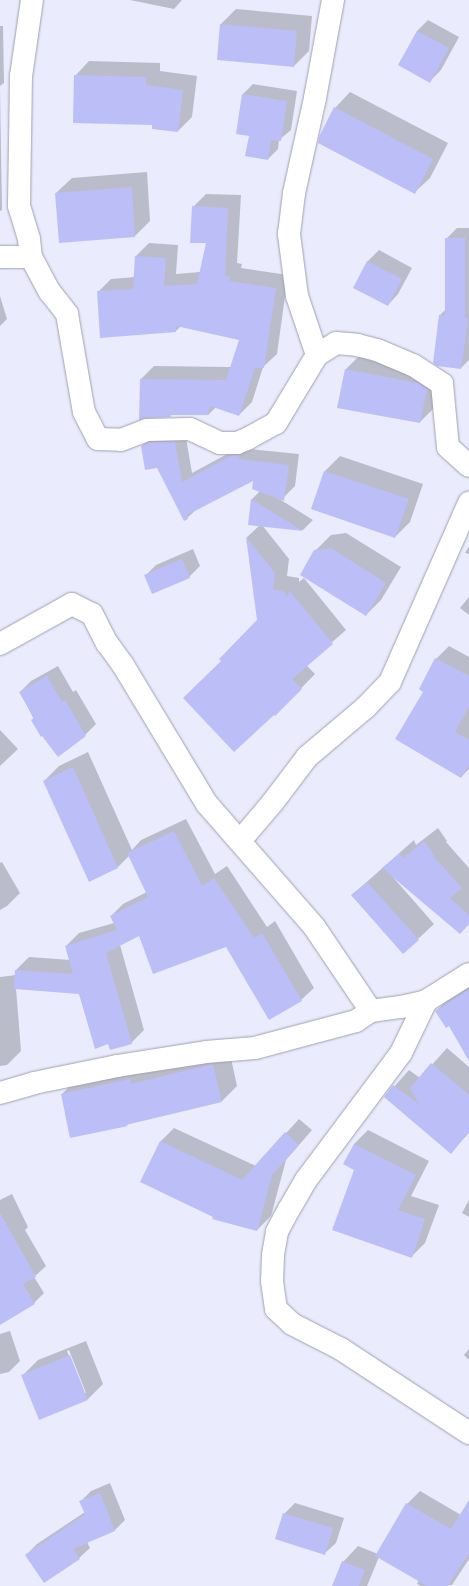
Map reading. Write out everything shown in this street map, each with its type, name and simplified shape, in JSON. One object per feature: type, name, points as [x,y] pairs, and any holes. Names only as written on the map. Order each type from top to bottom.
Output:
[{"type":"street","points":[[32,0],[21,76],[19,206],[29,239],[31,257],[50,292],[66,314],[84,412],[98,439],[121,440],[147,430],[190,430],[220,443],[237,443],[276,423],[317,355],[336,343],[357,345],[377,350],[414,365],[442,384],[448,447],[469,466]]},
{"type":"street","points":[[317,355],[297,296],[289,234],[294,193],[315,98],[333,0]]},
{"type":"street","points":[[0,257],[31,257]]},
{"type":"street","points":[[240,841],[273,802],[307,757],[365,708],[390,682],[469,503]]},
{"type":"street","points":[[0,644],[72,604],[92,614],[107,643],[123,665],[207,804],[315,928],[370,1010]]},
{"type":"street","points":[[0,1093],[34,1083],[117,1066],[206,1052],[255,1048],[356,1021],[370,1010],[401,1007],[426,1001],[469,974]]},
{"type":"street","points":[[426,1001],[401,1054],[306,1180],[289,1209],[277,1232],[273,1255],[272,1281],[276,1309],[292,1324],[341,1350],[469,1433]]},
{"type":"building","points":[[220,24],[297,31],[294,67],[217,60]]},
{"type":"building","points":[[417,31],[449,48],[430,83],[398,65]]},
{"type":"building","points":[[74,75],[146,77],[146,85],[183,90],[178,132],[152,129],[152,125],[73,123]]},
{"type":"building","points":[[242,94],[287,101],[281,141],[271,140],[268,160],[245,156],[249,136],[236,134]]},
{"type":"building","points":[[334,107],[433,159],[415,194],[318,143],[320,135]]},
{"type":"building","points":[[132,187],[135,237],[59,243],[55,193]]},
{"type":"building","points":[[192,206],[228,208],[225,276],[230,277],[229,281],[276,288],[264,368],[255,368],[239,416],[210,406],[209,415],[170,415],[171,417],[147,418],[139,420],[140,379],[226,380],[239,340],[176,326],[176,332],[100,338],[97,291],[133,289],[135,256],[166,258],[164,286],[197,284],[206,243],[190,243]]},
{"type":"building","points":[[445,238],[465,238],[465,318],[468,318],[461,369],[437,366],[433,363],[439,315],[445,315]]},
{"type":"building","points":[[367,261],[402,279],[388,306],[353,288]]},
{"type":"building","points":[[345,369],[418,383],[427,389],[420,423],[337,408]]},
{"type":"building","points":[[149,442],[175,442],[182,482],[231,456],[238,455],[240,459],[289,465],[284,501],[252,489],[253,481],[187,515],[188,519],[184,521],[157,468],[145,470],[141,446]]},
{"type":"building","points":[[324,471],[409,499],[395,538],[311,509]]},
{"type":"building","points":[[251,499],[303,531],[248,525]]},
{"type":"building","points":[[246,537],[275,573],[273,589],[285,592],[286,597],[290,591],[333,644],[292,679],[302,689],[275,716],[274,715],[234,752],[183,698],[221,661],[219,659],[257,620]]},
{"type":"building","points":[[331,548],[386,583],[366,616],[300,575],[314,550]]},
{"type":"building","points":[[182,559],[190,578],[152,594],[144,575]]},
{"type":"building","points":[[435,658],[469,676],[469,706],[455,732],[469,740],[469,765],[461,778],[395,739],[423,692],[419,689]]},
{"type":"building","points":[[47,676],[62,702],[65,700],[86,736],[58,757],[42,736],[41,737],[31,720],[34,718],[19,692]]},
{"type":"building","points":[[73,767],[118,868],[89,882],[43,781]]},
{"type":"building","points":[[174,831],[202,886],[214,878],[254,938],[262,933],[302,1001],[269,1020],[226,947],[153,974],[139,936],[106,953],[132,1044],[110,1050],[108,1044],[95,1049],[79,994],[14,989],[15,970],[73,974],[65,946],[117,930],[110,916],[148,897],[127,853]]},
{"type":"building","points":[[424,841],[434,855],[433,856],[462,888],[450,898],[469,915],[469,924],[460,934],[382,868],[400,853],[403,858]]},
{"type":"building","points":[[367,882],[419,940],[403,954],[351,895]]},
{"type":"building","points":[[469,989],[469,1061],[449,1026],[446,1028],[435,1011]]},
{"type":"building","points":[[431,1063],[469,1095],[469,1132],[451,1154],[384,1097],[393,1085],[419,1104],[410,1088]]},
{"type":"building","points":[[213,1064],[222,1102],[126,1125],[128,1126],[70,1138],[61,1094],[130,1079],[131,1084]]},
{"type":"building","points":[[285,1132],[299,1145],[272,1175],[257,1231],[212,1219],[213,1217],[140,1182],[160,1141],[242,1180]]},
{"type":"building","points":[[354,1144],[416,1175],[398,1210],[425,1219],[412,1258],[332,1230],[354,1170],[343,1164]]},
{"type":"building","points":[[0,1213],[36,1277],[23,1284],[35,1304],[0,1325]]},
{"type":"building","points":[[70,1355],[88,1400],[39,1420],[21,1375]]},
{"type":"building","points":[[100,1493],[115,1531],[73,1549],[80,1559],[44,1583],[25,1555],[85,1514],[79,1501]]},
{"type":"building","points":[[469,1500],[469,1553],[448,1586],[427,1586],[375,1556],[406,1503],[451,1529]]},
{"type":"building","points":[[283,1513],[333,1528],[325,1555],[275,1539]]},
{"type":"building","points":[[342,1561],[365,1570],[359,1586],[332,1586]]}]
